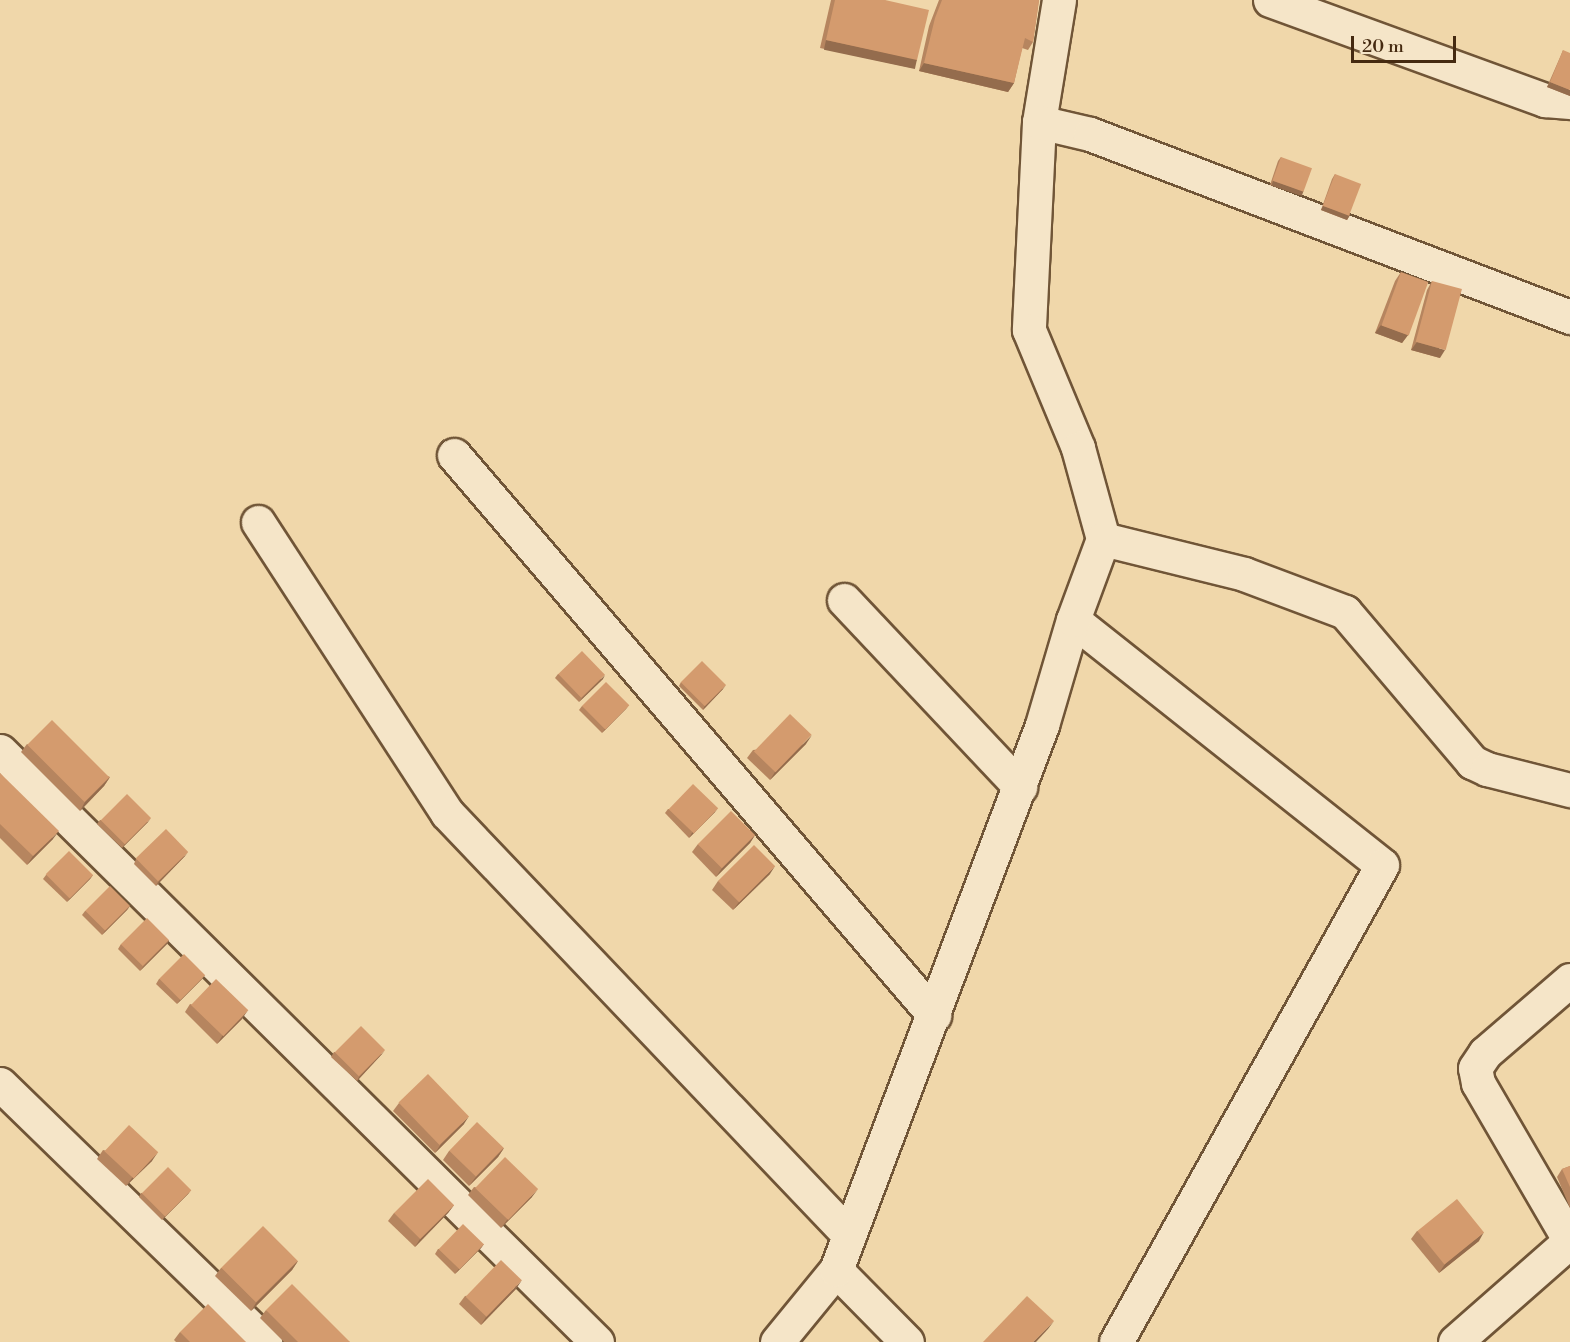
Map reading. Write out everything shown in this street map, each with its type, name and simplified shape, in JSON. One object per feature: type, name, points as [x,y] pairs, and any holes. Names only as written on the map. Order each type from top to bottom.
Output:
[{"type":"street","points":[[777,1342],[836,1270],[1020,787],[1073,620],[1103,539],[1078,448],[1029,330],[1039,122],[1059,0]]},
{"type":"street","points":[[1270,0],[1545,100],[1570,102]]},
{"type":"street","points":[[1039,122],[1090,134],[1570,317]]},
{"type":"street","points":[[454,455],[934,1015]]},
{"type":"street","points":[[258,522],[447,813],[849,1235]]},
{"type":"street","points":[[1103,539],[1244,574],[1345,612],[1472,762],[1488,769],[1570,790]]},
{"type":"street","points":[[844,600],[1020,787]]},
{"type":"street","points":[[1073,620],[1382,865],[1116,1342]]},
{"type":"street","points":[[0,751],[597,1342]]},
{"type":"street","points":[[1455,1342],[1570,1241],[1478,1083],[1475,1068],[1485,1053],[1570,980]]},
{"type":"street","points":[[0,1084],[265,1342]]},
{"type":"street","points":[[836,1270],[906,1342]]},
{"type":"building","points":[[835,0],[885,0],[929,10],[917,60],[826,40]]},
{"type":"building","points":[[942,0],[1039,0],[1033,42],[1025,38],[1014,83],[924,63]]},
{"type":"building","points":[[1563,50],[1570,53],[1570,90],[1550,82]]},
{"type":"building","points":[[1281,157],[1312,168],[1303,192],[1272,180]]},
{"type":"building","points":[[1335,174],[1361,184],[1349,216],[1323,206]]},
{"type":"building","points":[[1401,272],[1428,282],[1409,335],[1382,326]]},
{"type":"building","points":[[1432,281],[1462,289],[1446,350],[1416,342]]},
{"type":"building","points":[[582,651],[605,675],[581,698],[558,674]]},
{"type":"building","points":[[702,661],[726,685],[705,706],[681,682]]},
{"type":"building","points":[[606,682],[629,705],[605,729],[582,706]]},
{"type":"building","points":[[790,714],[812,735],[775,772],[754,751]]},
{"type":"building","points":[[52,720],[109,777],[85,802],[27,745]]},
{"type":"building","points":[[0,773],[59,831],[33,856],[0,824]]},
{"type":"building","points":[[693,784],[718,808],[694,833],[669,809]]},
{"type":"building","points":[[127,794],[151,818],[125,844],[101,820]]},
{"type":"building","points":[[731,811],[755,835],[722,868],[698,844]]},
{"type":"building","points":[[166,829],[188,852],[158,881],[136,858]]},
{"type":"building","points":[[754,845],[775,866],[739,902],[718,881]]},
{"type":"building","points":[[69,851],[93,875],[70,898],[46,874]]},
{"type":"building","points":[[110,886],[130,906],[105,931],[85,911]]},
{"type":"building","points":[[147,918],[169,940],[143,966],[121,944]]},
{"type":"building","points":[[184,954],[205,975],[180,1000],[159,979]]},
{"type":"building","points":[[216,979],[248,1010],[223,1036],[191,1005]]},
{"type":"building","points":[[361,1026],[385,1050],[359,1076],[335,1052]]},
{"type":"building","points":[[428,1074],[469,1116],[439,1145],[399,1102]]},
{"type":"building","points":[[477,1122],[504,1148],[476,1176],[449,1151]]},
{"type":"building","points":[[129,1125],[158,1152],[134,1179],[104,1151]]},
{"type":"building","points":[[505,1157],[538,1189],[508,1220],[475,1188]]},
{"type":"building","points":[[1570,1166],[1570,1187],[1562,1169]]},
{"type":"building","points":[[168,1167],[191,1190],[165,1216],[142,1193]]},
{"type":"building","points":[[428,1179],[454,1205],[420,1239],[394,1213]]},
{"type":"building","points":[[1457,1199],[1484,1232],[1444,1265],[1417,1231]]},
{"type":"building","points":[[463,1224],[484,1244],[460,1269],[439,1249]]},
{"type":"building","points":[[263,1226],[298,1261],[256,1302],[221,1268]]},
{"type":"building","points":[[501,1260],[522,1280],[486,1317],[466,1297]]},
{"type":"building","points":[[292,1284],[350,1342],[298,1342],[266,1310]]},
{"type":"building","points":[[1027,1296],[1054,1321],[1033,1342],[983,1342]]},
{"type":"building","points":[[208,1304],[246,1342],[190,1342],[180,1332]]}]
